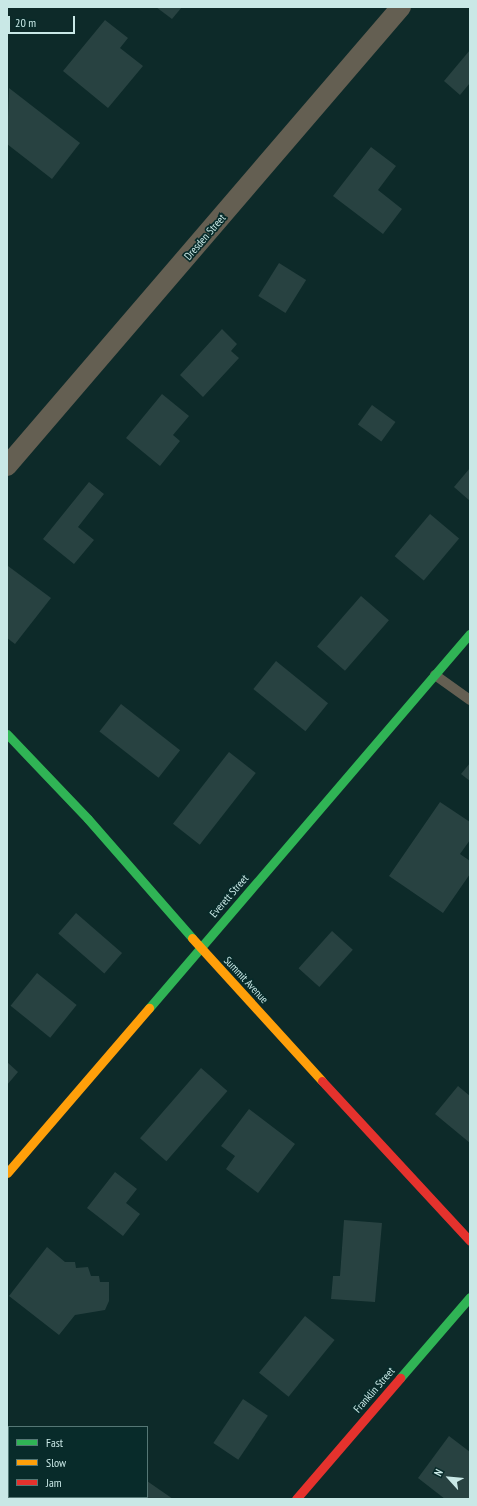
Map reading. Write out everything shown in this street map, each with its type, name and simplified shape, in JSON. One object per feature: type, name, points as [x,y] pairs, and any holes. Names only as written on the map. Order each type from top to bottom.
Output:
[{"type":"street","name":"Dresden Street","points":[[7,466],[401,7]]},
{"type":"street","name":"Everett Street","points":[[7,1173],[470,634]]},
{"type":"street","name":"Summit Avenue","points":[[7,734],[88,819],[200,948],[470,1241]]},
{"type":"street","name":"Franklin Street","points":[[296,1499],[470,1297]]},
{"type":"lane","points":[[435,675],[470,700]]},
{"type":"building","points":[[156,7],[182,7],[172,19]]},
{"type":"building","points":[[105,20],[128,38],[120,48],[143,66],[108,108],[63,71]]},
{"type":"building","points":[[470,50],[470,83],[460,95],[444,81]]},
{"type":"building","points":[[9,88],[80,143],[52,179],[7,144]]},
{"type":"building","points":[[371,147],[396,166],[378,190],[402,209],[383,234],[333,196]]},
{"type":"building","points":[[279,263],[306,280],[285,313],[258,296]]},
{"type":"building","points":[[222,329],[237,344],[231,351],[239,358],[203,397],[180,375]]},
{"type":"building","points":[[162,394],[189,416],[173,435],[180,441],[160,466],[126,438]]},
{"type":"building","points":[[372,405],[395,422],[381,441],[358,424]]},
{"type":"building","points":[[470,468],[470,501],[454,487]]},
{"type":"building","points":[[89,482],[104,494],[78,527],[94,540],[74,564],[43,539]]},
{"type":"building","points":[[430,514],[459,538],[424,581],[395,556]]},
{"type":"building","points":[[8,566],[51,598],[15,644],[7,638]]},
{"type":"building","points":[[361,596],[389,620],[345,671],[317,647]]},
{"type":"building","points":[[276,661],[328,703],[305,731],[253,689]]},
{"type":"building","points":[[121,704],[180,750],[159,778],[99,732]]},
{"type":"building","points":[[229,752],[256,773],[200,845],[173,824]]},
{"type":"building","points":[[470,763],[470,781],[461,774]]},
{"type":"building","points":[[440,802],[470,822],[470,840],[460,854],[470,861],[470,874],[443,913],[389,876]]},
{"type":"building","points":[[76,913],[122,953],[104,973],[58,933]]},
{"type":"building","points":[[332,931],[353,950],[319,987],[299,968]]},
{"type":"building","points":[[37,973],[77,1005],[50,1038],[11,1006]]},
{"type":"building","points":[[7,1062],[18,1072],[7,1085]]},
{"type":"building","points":[[201,1068],[227,1091],[166,1161],[140,1138]]},
{"type":"building","points":[[458,1086],[470,1096],[470,1143],[435,1114]]},
{"type":"building","points":[[249,1109],[295,1144],[258,1193],[226,1169],[235,1156],[221,1146]]},
{"type":"building","points":[[115,1172],[137,1189],[126,1203],[140,1214],[123,1236],[87,1208]]},
{"type":"building","points":[[344,1220],[382,1223],[375,1302],[331,1299],[333,1276],[340,1276]]},
{"type":"building","points":[[47,1247],[65,1262],[75,1262],[76,1268],[88,1267],[91,1276],[99,1276],[100,1282],[109,1282],[109,1301],[105,1310],[75,1315],[59,1335],[9,1296]]},
{"type":"building","points":[[305,1316],[335,1340],[289,1397],[259,1373]]},
{"type":"building","points":[[243,1399],[268,1416],[238,1460],[213,1443]]},
{"type":"building","points":[[449,1436],[470,1452],[470,1499],[445,1499],[418,1478]]},
{"type":"building","points":[[148,1482],[173,1499],[133,1499],[148,1498]]},
{"type":"building","points":[[116,1498],[117,1499],[102,1499]]},
{"type":"traffic: fast","points":[[149,1008],[470,634]]},
{"type":"traffic: fast","points":[[7,734],[88,819],[192,938]]},
{"type":"traffic: fast","points":[[400,1378],[470,1297]]},
{"type":"traffic: slow","points":[[192,938],[322,1081]]},
{"type":"traffic: slow","points":[[7,1173],[149,1008]]},
{"type":"traffic: jam","points":[[322,1081],[470,1241]]},
{"type":"traffic: jam","points":[[296,1499],[400,1378]]}]
